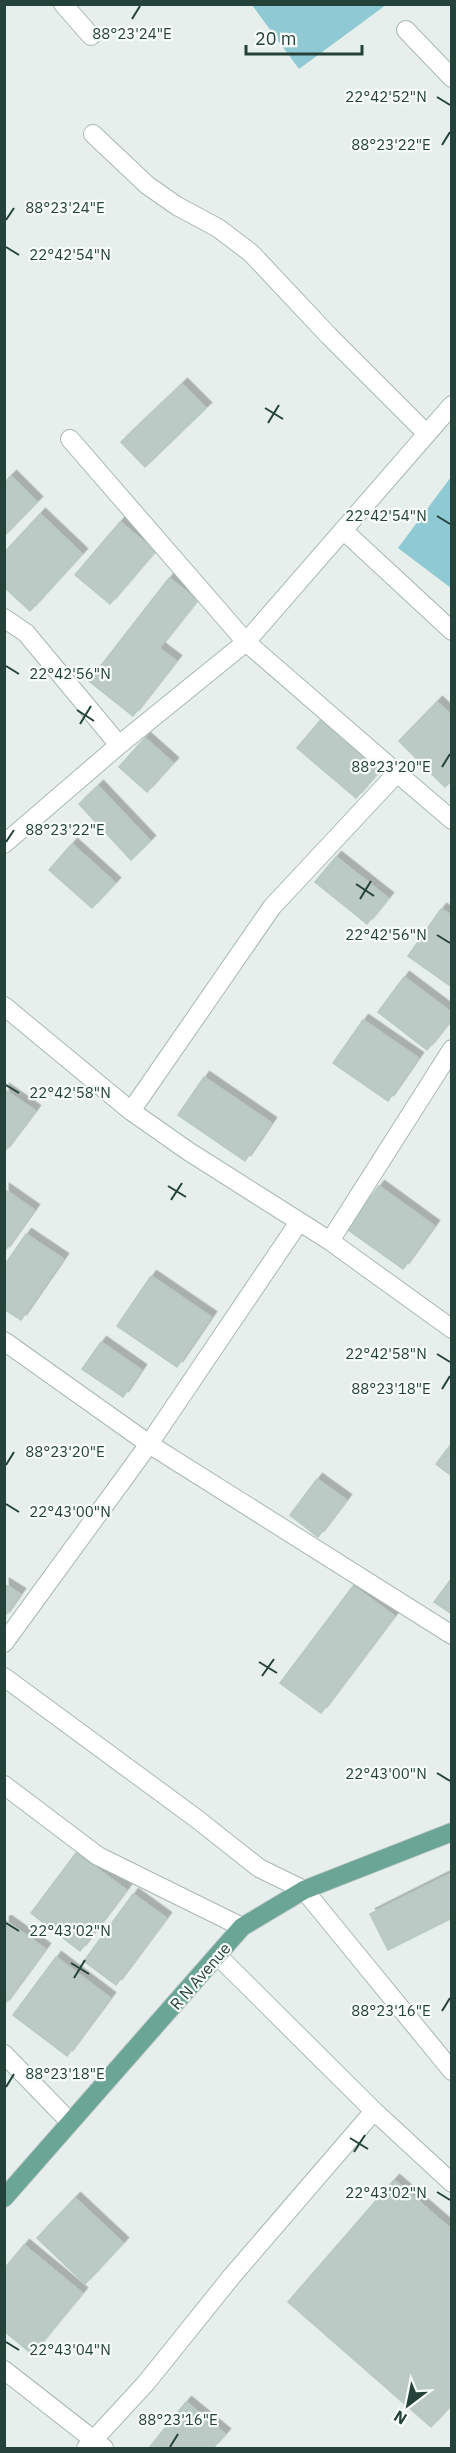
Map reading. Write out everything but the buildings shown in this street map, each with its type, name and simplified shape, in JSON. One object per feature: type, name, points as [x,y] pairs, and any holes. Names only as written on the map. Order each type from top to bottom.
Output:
[{"type":"main road","name":"R N Avenue","points":[[4,2198],[242,1927],[304,1890],[452,1832]]},
{"type":"street","points":[[63,4],[91,36]]},
{"type":"street","points":[[406,30],[452,78]]},
{"type":"street","points":[[93,134],[147,185],[177,206],[218,228],[251,254],[426,433]]},
{"type":"street","points":[[4,844],[118,745],[246,642],[452,405]]},
{"type":"street","points":[[70,439],[246,642],[396,774],[452,820]]},
{"type":"street","points":[[343,530],[452,631]]},
{"type":"street","points":[[4,618],[26,633],[118,745]]},
{"type":"street","points":[[131,1111],[272,907],[396,774]]},
{"type":"street","points":[[4,1006],[131,1111],[188,1151],[330,1241],[452,1329]]},
{"type":"street","points":[[330,1241],[452,1049]]},
{"type":"street","points":[[4,1643],[150,1444],[299,1222]]},
{"type":"street","points":[[4,1341],[150,1444],[452,1635]]},
{"type":"street","points":[[4,1677],[197,1819],[259,1868],[304,1890],[452,2071]]},
{"type":"street","points":[[4,1785],[98,1856],[242,1927]]},
{"type":"street","points":[[218,1956],[374,2111],[452,2183]]},
{"type":"street","points":[[4,2054],[70,2122]]},
{"type":"street","points":[[4,2370],[94,2445],[232,2276],[374,2111]]},
{"type":"water","points":[[252,5],[386,5],[299,69]]},
{"type":"water","points":[[451,477],[451,588],[398,548]]}]
